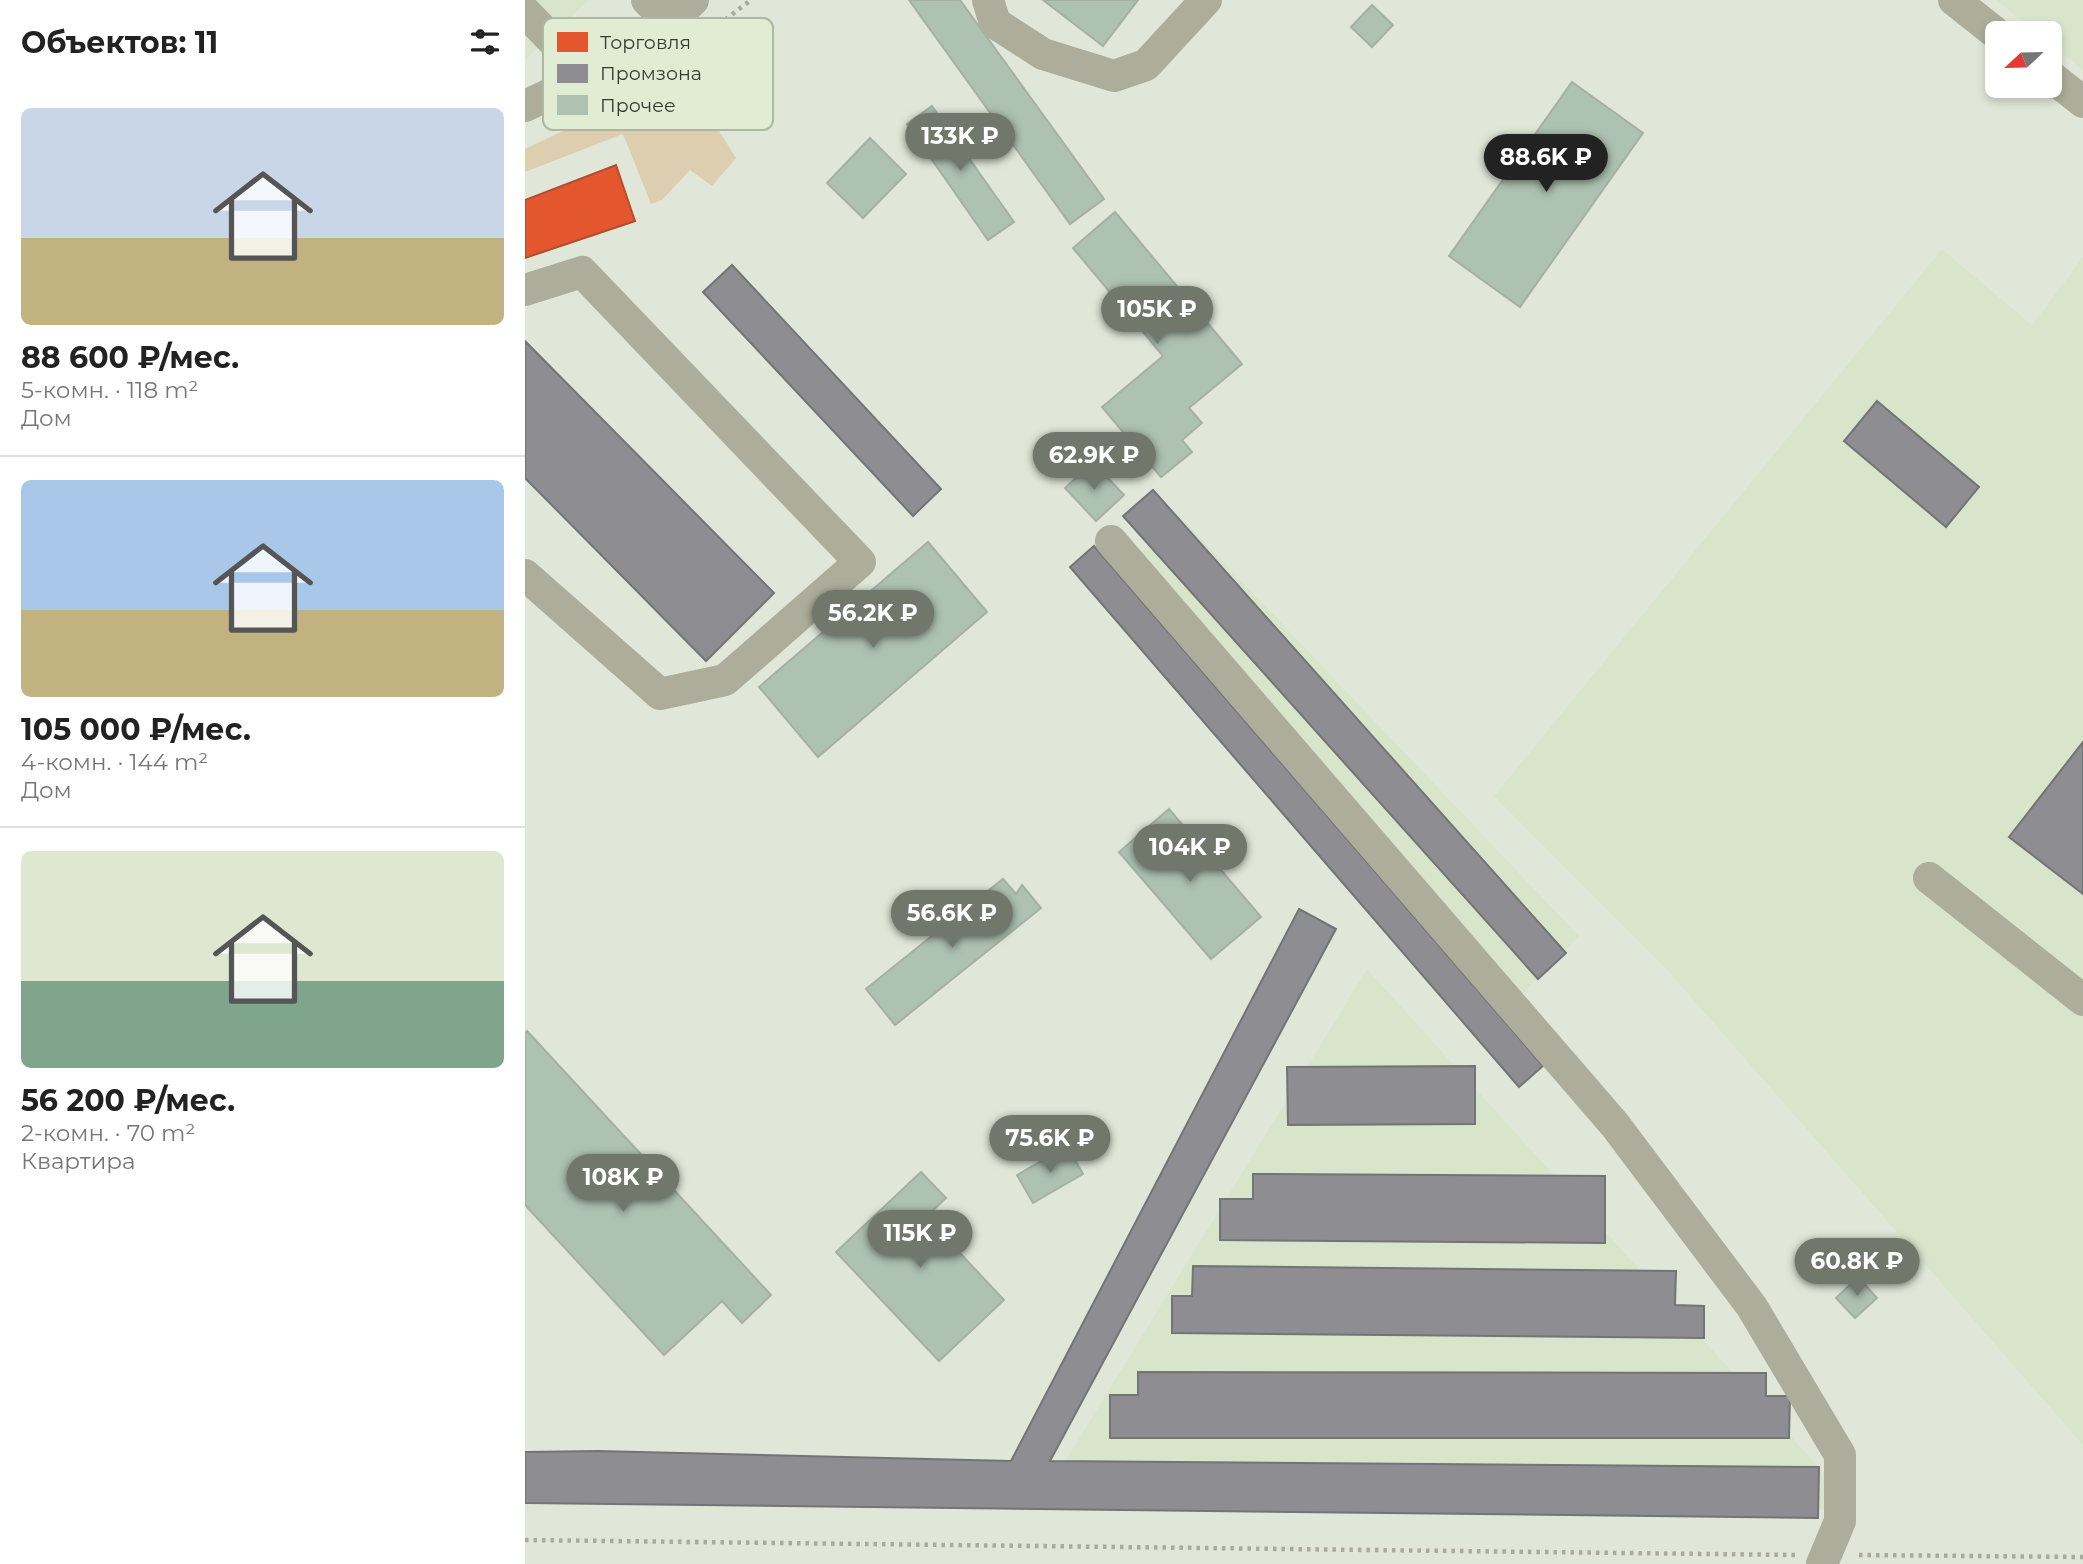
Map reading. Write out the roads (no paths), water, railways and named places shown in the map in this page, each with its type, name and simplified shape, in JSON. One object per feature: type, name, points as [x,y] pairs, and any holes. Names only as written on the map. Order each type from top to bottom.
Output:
[{"type":"street","points":[[647,0],[664,18]]},
{"type":"street","points":[[674,18],[693,0]]},
{"type":"street","points":[[988,0],[995,23],[1043,54],[1114,76],[1146,65],[1206,0]]},
{"type":"street","points":[[1954,0],[1985,25]]},
{"type":"street","points":[[525,12],[543,31]]},
{"type":"street","points":[[2062,85],[2083,102]]},
{"type":"street","points":[[525,106],[543,98]]},
{"type":"street","points":[[525,290],[582,272],[860,562],[725,680],[660,694],[525,575]]},
{"type":"street","points":[[1111,541],[1615,1125],[1752,1307],[1840,1455],[1840,1521],[1824,1559]]},
{"type":"street","points":[[1929,878],[2083,1000]]}]
